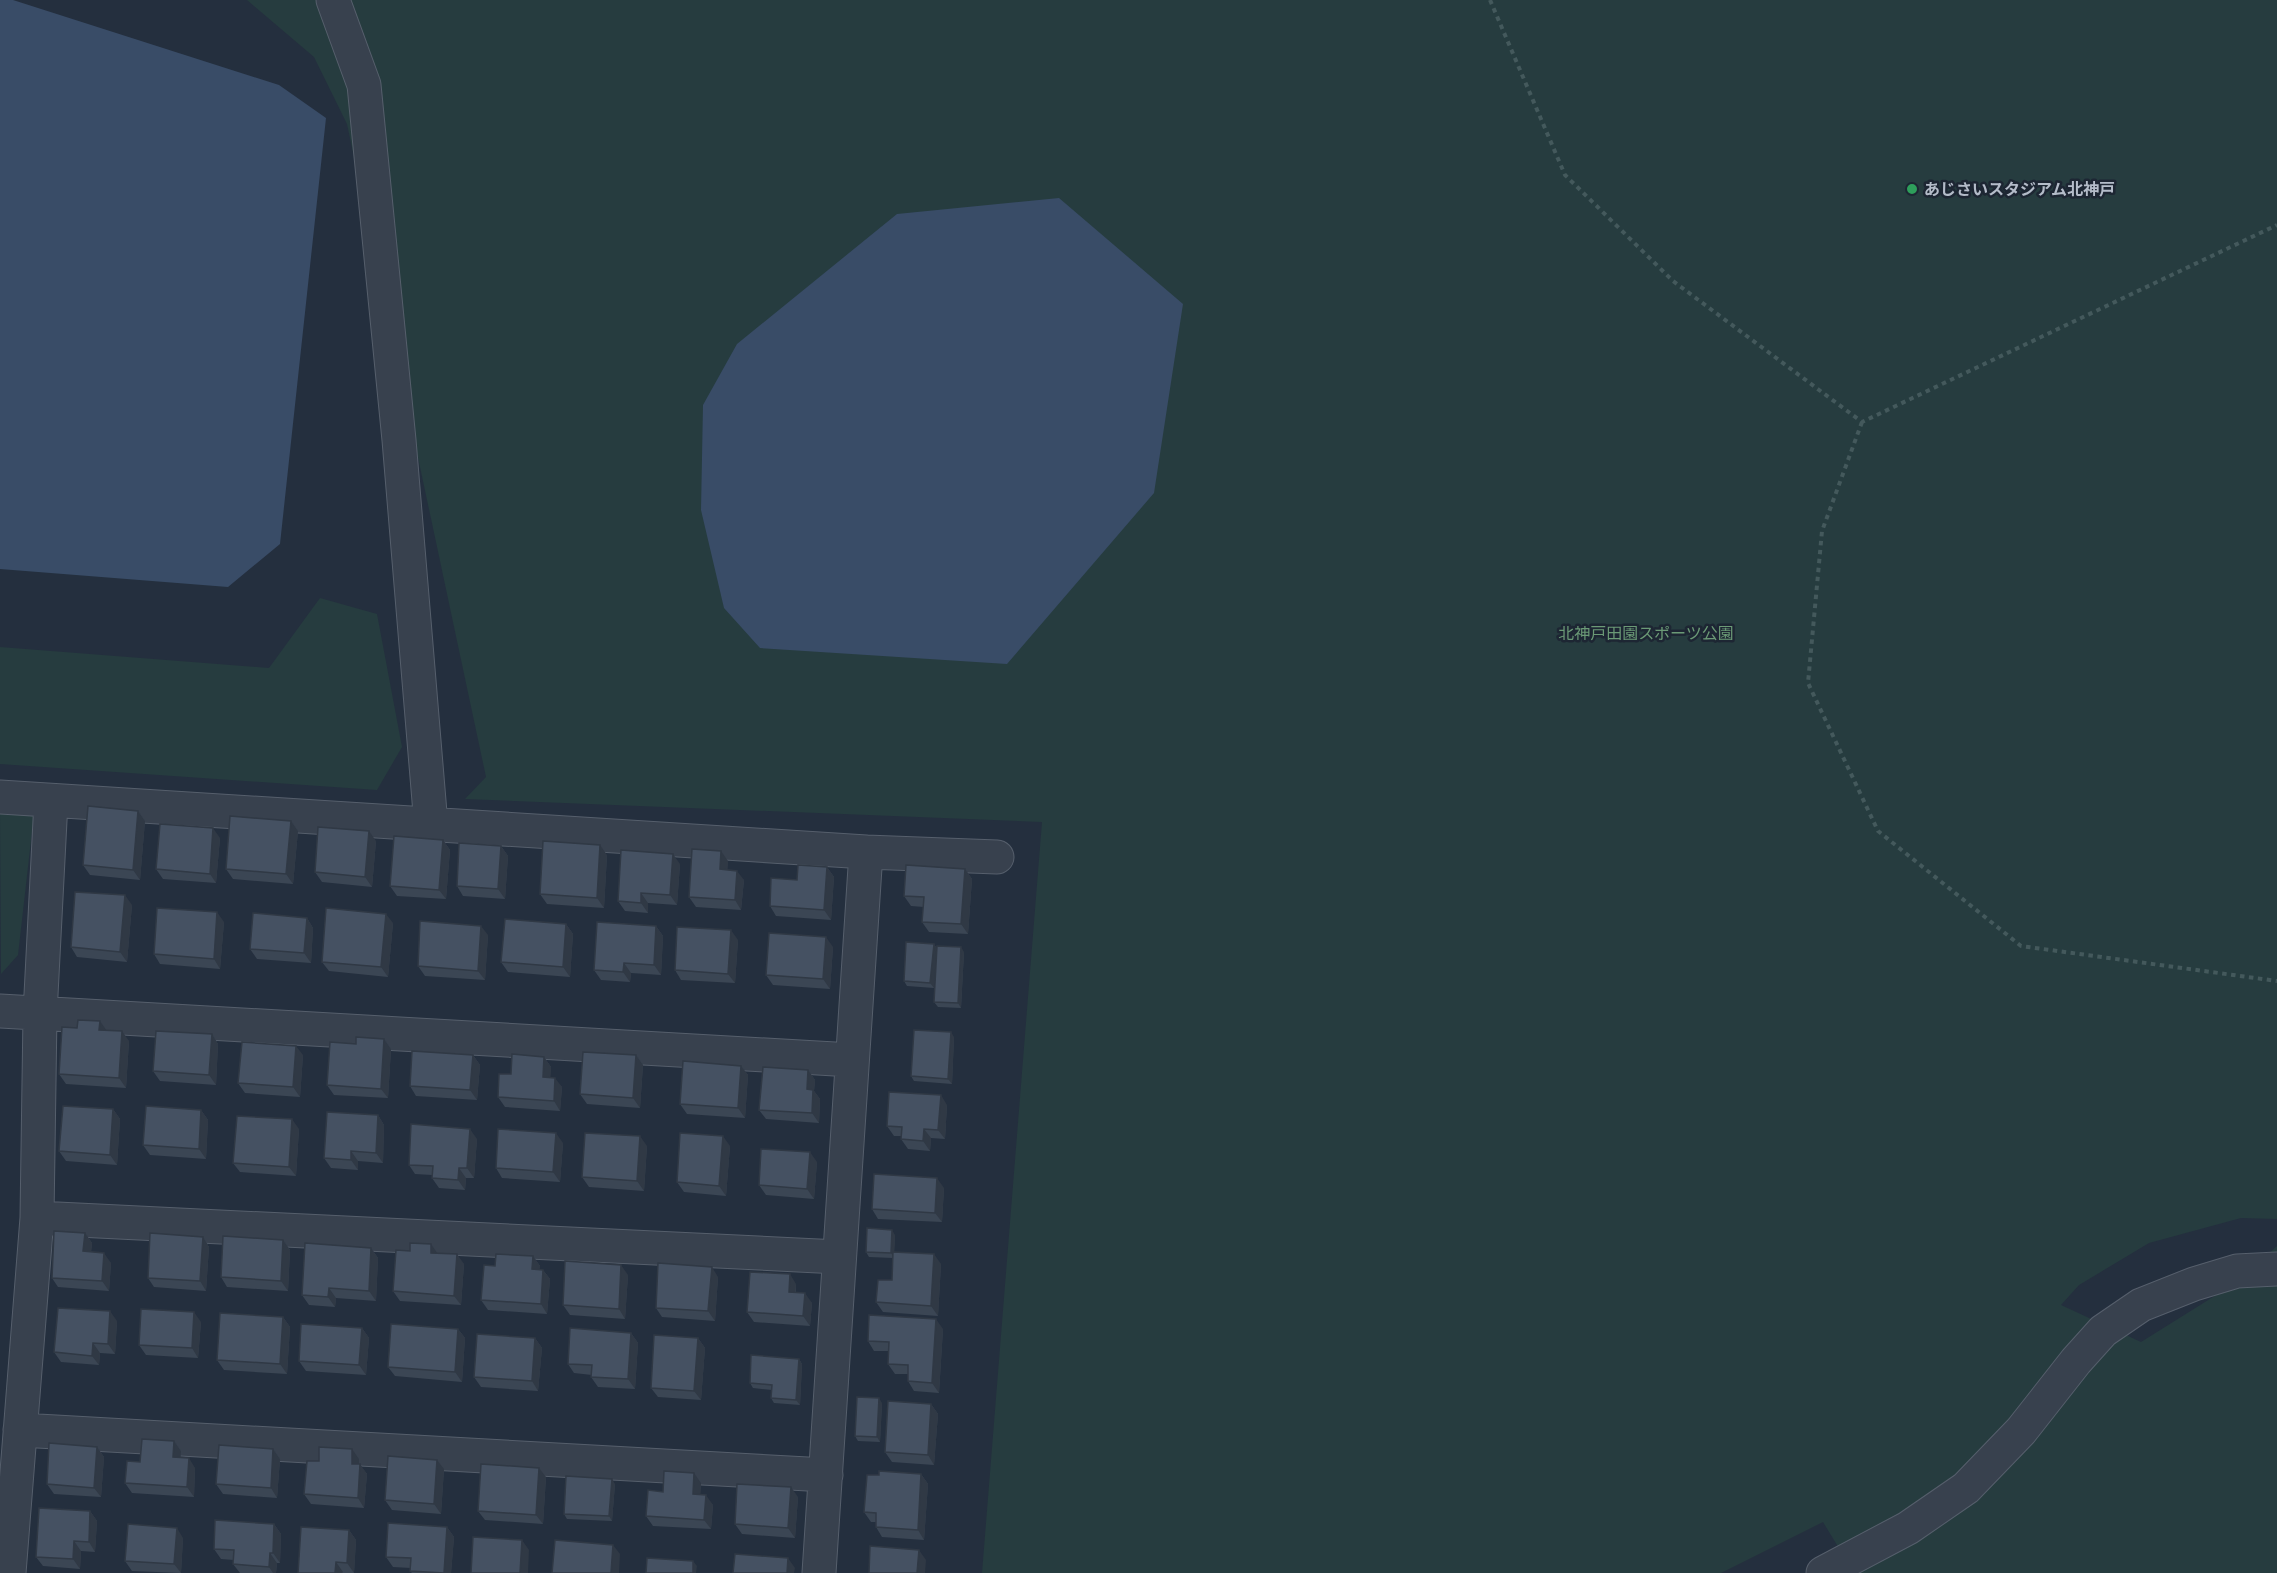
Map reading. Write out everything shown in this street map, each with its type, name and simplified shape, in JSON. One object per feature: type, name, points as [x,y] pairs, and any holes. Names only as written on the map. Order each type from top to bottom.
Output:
[{"type":"street","points":[[333,0],[364,86],[398,428],[431,825]]},
{"type":"street","points":[[0,797],[866,852],[997,857]]},
{"type":"street","points":[[9,1573],[38,1218],[40,1014],[51,801]]},
{"type":"street","points":[[819,1573],[866,852]]},
{"type":"street","points":[[0,1011],[852,1060]]},
{"type":"street","points":[[38,1218],[839,1257]]},
{"type":"street","points":[[1823,1573],[1908,1528],[1966,1488],[2021,1431],[2076,1361],[2103,1331],[2141,1305],[2194,1284],[2237,1271],[2277,1269]]},
{"type":"street","points":[[20,1430],[826,1475]]},
{"type":"path","points":[[1490,0],[1565,175],[1673,281],[1862,422]]},
{"type":"path","points":[[2277,225],[1862,422],[1822,531],[1808,683],[1878,831],[2021,946],[2277,981]]},
{"type":"green space","name":"北神戸田園スポーツ公園","points":[[247,0],[2277,0],[2277,1219],[2241,1218],[2149,1243],[2079,1285],[2061,1305],[2141,1342],[2237,1282],[2277,1246],[2277,1573],[1854,1573],[1823,1522],[1721,1573],[982,1573],[1042,822],[465,799],[486,777],[347,124],[314,57]]},
{"type":"green space","points":[[320,598],[377,614],[402,747],[377,790],[0,764],[0,647],[269,668]]},
{"type":"green space","points":[[0,811],[34,814],[18,955],[1,974]]},
{"type":"water","points":[[0,0],[13,0],[279,85],[326,118],[280,544],[228,587],[0,569]]},
{"type":"water","points":[[1059,198],[1183,304],[1154,493],[1007,664],[760,648],[724,608],[701,510],[703,405],[737,344],[897,214]]},
{"type":"building","points":[[88,806],[138,811],[133,870],[83,865]]},
{"type":"building","points":[[230,816],[291,821],[286,874],[226,869]]},
{"type":"building","points":[[160,824],[213,828],[210,874],[156,869]]},
{"type":"building","points":[[318,827],[369,831],[365,877],[315,872]]},
{"type":"building","points":[[394,836],[443,840],[439,890],[390,886]]},
{"type":"building","points":[[543,841],[600,845],[597,898],[540,894]]},
{"type":"building","points":[[459,843],[501,846],[498,889],[457,886]]},
{"type":"building","points":[[692,849],[721,851],[720,869],[737,871],[735,900],[689,897]]},
{"type":"building","points":[[621,850],[673,854],[670,895],[641,893],[641,903],[618,901]]},
{"type":"building","points":[[798,865],[827,867],[824,910],[770,906],[771,878],[797,880]]},
{"type":"building","points":[[906,865],[965,869],[961,924],[922,922],[924,897],[904,896]]},
{"type":"building","points":[[75,892],[125,895],[120,952],[71,947]]},
{"type":"building","points":[[157,908],[217,912],[214,959],[154,954]]},
{"type":"building","points":[[326,908],[386,914],[381,967],[322,962]]},
{"type":"building","points":[[253,913],[307,918],[304,953],[250,949]]},
{"type":"building","points":[[505,919],[566,924],[563,967],[501,962]]},
{"type":"building","points":[[420,921],[481,926],[478,971],[418,966]]},
{"type":"building","points":[[597,922],[656,926],[654,965],[624,963],[623,972],[594,970]]},
{"type":"building","points":[[677,927],[731,930],[728,974],[675,970]]},
{"type":"building","points":[[769,933],[826,937],[823,979],[766,975]]},
{"type":"building","points":[[906,942],[934,944],[930,983],[904,981]]},
{"type":"building","points":[[937,946],[961,947],[958,1003],[934,1002]]},
{"type":"building","points":[[78,1020],[100,1021],[99,1030],[122,1031],[119,1078],[59,1074],[62,1027],[77,1028]]},
{"type":"building","points":[[914,1030],[951,1032],[948,1079],[911,1076]]},
{"type":"building","points":[[156,1031],[212,1034],[209,1075],[153,1071]]},
{"type":"building","points":[[356,1037],[384,1039],[381,1089],[327,1085],[330,1042],[356,1044]]},
{"type":"building","points":[[242,1042],[296,1046],[293,1087],[238,1083]]},
{"type":"building","points":[[412,1051],[473,1055],[470,1090],[410,1086]]},
{"type":"building","points":[[583,1052],[636,1055],[633,1098],[580,1094]]},
{"type":"building","points":[[512,1054],[544,1057],[543,1077],[555,1078],[554,1101],[498,1097],[499,1074],[511,1074]]},
{"type":"building","points":[[683,1061],[741,1066],[738,1108],[680,1104]]},
{"type":"building","points":[[763,1067],[808,1070],[807,1089],[813,1090],[812,1113],[759,1110]]},
{"type":"building","points":[[889,1092],[941,1095],[938,1130],[924,1129],[923,1141],[901,1139],[902,1127],[887,1126]]},
{"type":"building","points":[[63,1106],[113,1109],[110,1155],[59,1151]]},
{"type":"building","points":[[146,1106],[201,1110],[199,1149],[143,1145]]},
{"type":"building","points":[[327,1112],[378,1115],[376,1153],[351,1151],[351,1160],[324,1158]]},
{"type":"building","points":[[237,1116],[292,1119],[289,1167],[233,1163]]},
{"type":"building","points":[[411,1124],[470,1129],[467,1168],[459,1168],[458,1180],[432,1178],[433,1166],[409,1165]]},
{"type":"building","points":[[498,1129],[556,1133],[553,1172],[496,1168]]},
{"type":"building","points":[[585,1133],[640,1136],[637,1181],[582,1177]]},
{"type":"building","points":[[680,1133],[723,1136],[719,1186],[677,1182]]},
{"type":"building","points":[[761,1149],[810,1152],[807,1189],[759,1185]]},
{"type":"building","points":[[874,1174],[937,1178],[935,1213],[872,1209]]},
{"type":"building","points":[[867,1228],[892,1230],[891,1253],[866,1252]]},
{"type":"building","points":[[54,1231],[85,1233],[83,1251],[104,1253],[102,1281],[52,1278]]},
{"type":"building","points":[[150,1233],[203,1237],[200,1281],[148,1278]]},
{"type":"building","points":[[223,1236],[283,1240],[281,1281],[221,1277]]},
{"type":"building","points":[[305,1243],[371,1248],[369,1291],[329,1288],[328,1297],[302,1295]]},
{"type":"building","points":[[410,1243],[431,1244],[431,1253],[457,1254],[454,1296],[393,1291],[396,1250],[410,1251]]},
{"type":"building","points":[[893,1252],[934,1254],[931,1306],[876,1302],[878,1280],[892,1280]]},
{"type":"building","points":[[496,1254],[533,1256],[532,1269],[543,1270],[541,1304],[481,1300],[484,1265],[495,1266]]},
{"type":"building","points":[[565,1261],[621,1265],[619,1309],[563,1305]]},
{"type":"building","points":[[658,1263],[712,1267],[708,1311],[656,1308]]},
{"type":"building","points":[[750,1272],[790,1274],[789,1292],[805,1293],[803,1316],[747,1312]]},
{"type":"building","points":[[58,1308],[110,1311],[108,1344],[93,1343],[92,1356],[54,1352]]},
{"type":"building","points":[[141,1309],[194,1312],[192,1348],[139,1345]]},
{"type":"building","points":[[220,1313],[283,1317],[280,1364],[217,1360]]},
{"type":"building","points":[[869,1315],[936,1319],[932,1383],[908,1381],[908,1365],[888,1364],[889,1342],[868,1341]]},
{"type":"building","points":[[301,1324],[362,1328],[359,1365],[299,1361]]},
{"type":"building","points":[[391,1324],[458,1329],[455,1372],[388,1367]]},
{"type":"building","points":[[570,1328],[631,1333],[628,1379],[591,1377],[592,1365],[568,1364]]},
{"type":"building","points":[[477,1334],[535,1338],[532,1381],[474,1377]]},
{"type":"building","points":[[654,1335],[698,1338],[694,1391],[651,1388]]},
{"type":"building","points":[[751,1355],[799,1359],[796,1400],[771,1398],[772,1385],[750,1383]]},
{"type":"building","points":[[857,1397],[879,1398],[877,1437],[855,1436]]},
{"type":"building","points":[[888,1401],[931,1404],[928,1455],[885,1452]]},
{"type":"building","points":[[142,1439],[174,1441],[173,1457],[189,1458],[187,1487],[125,1483],[127,1461],[140,1462]]},
{"type":"building","points":[[49,1443],[97,1447],[94,1488],[47,1484]]},
{"type":"building","points":[[219,1445],[273,1449],[271,1488],[216,1484]]},
{"type":"building","points":[[319,1447],[352,1449],[352,1464],[360,1464],[358,1498],[304,1494],[307,1461],[319,1461]]},
{"type":"building","points":[[388,1456],[437,1460],[434,1504],[385,1500]]},
{"type":"building","points":[[481,1464],[539,1468],[536,1515],[478,1511]]},
{"type":"building","points":[[664,1471],[694,1473],[693,1494],[706,1495],[704,1520],[646,1516],[648,1490],[663,1492]]},
{"type":"building","points":[[879,1471],[921,1474],[918,1530],[876,1527],[876,1513],[864,1512],[867,1475],[879,1475]]},
{"type":"building","points":[[566,1476],[612,1479],[609,1516],[564,1514]]},
{"type":"building","points":[[737,1484],[791,1487],[788,1528],[735,1524]]},
{"type":"building","points":[[39,1508],[90,1511],[89,1542],[74,1541],[73,1559],[36,1557]]},
{"type":"building","points":[[215,1520],[274,1524],[273,1553],[270,1553],[269,1567],[233,1564],[234,1550],[214,1549]]},
{"type":"building","points":[[388,1523],[447,1527],[444,1573],[410,1571],[411,1558],[386,1557]]},
{"type":"building","points":[[128,1524],[177,1528],[174,1564],[125,1561]]},
{"type":"building","points":[[301,1527],[349,1530],[347,1563],[336,1562],[335,1573],[298,1573]]},
{"type":"building","points":[[473,1537],[522,1540],[520,1573],[471,1573]]},
{"type":"building","points":[[555,1540],[613,1545],[611,1573],[552,1573]]},
{"type":"building","points":[[870,1546],[919,1550],[917,1573],[869,1573]]},
{"type":"building","points":[[735,1554],[788,1558],[787,1573],[733,1573]]},
{"type":"building","points":[[647,1558],[693,1561],[693,1573],[646,1573]]},
{"type":"place","name":"あじさいスタジアム北神戸","points":[[1912,189]]}]
